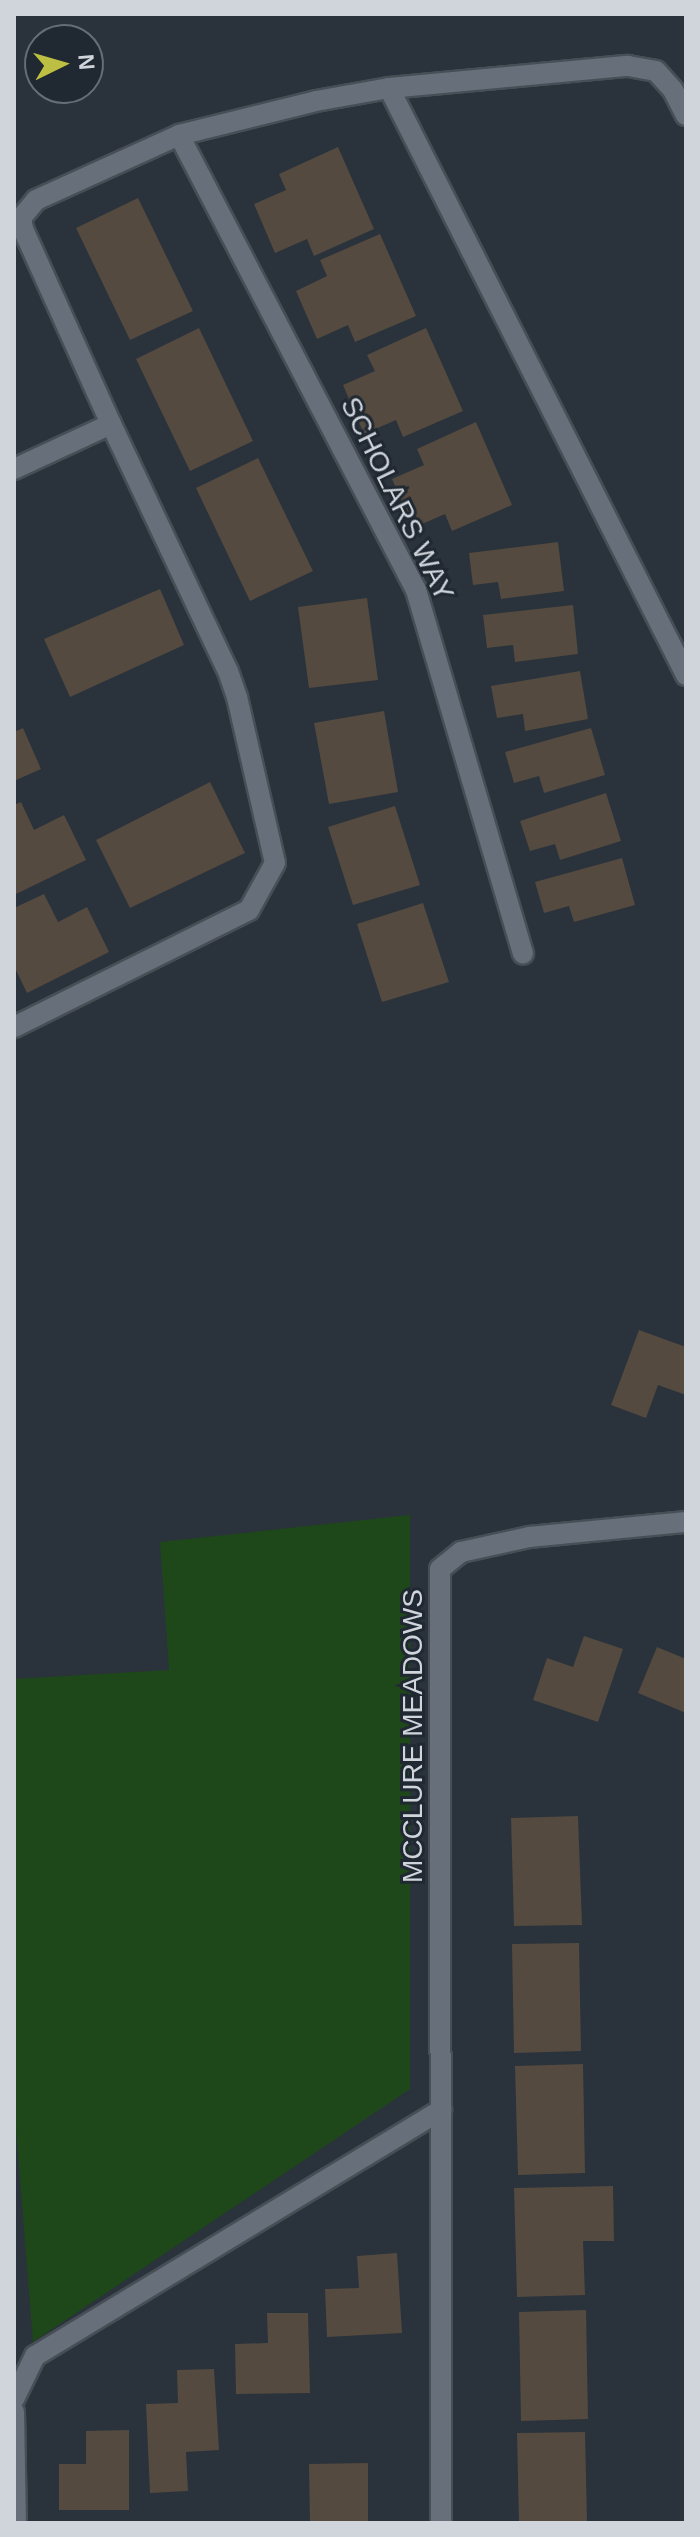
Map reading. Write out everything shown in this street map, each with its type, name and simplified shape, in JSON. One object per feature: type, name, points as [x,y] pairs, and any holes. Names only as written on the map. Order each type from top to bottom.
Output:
[{"type":"street","points":[[14,1027],[249,910],[275,863],[237,697],[228,671],[111,424],[23,229],[21,218],[36,200],[179,135],[316,101],[389,88],[628,66],[656,71],[673,90],[686,115]]},
{"type":"street","points":[[389,88],[686,675]]},
{"type":"street","name":"SCHOLARS WAY","points":[[179,135],[416,590],[523,954]]},
{"type":"street","points":[[14,469],[111,424]]},
{"type":"street","name":"MCCLURE MEADOWS","points":[[441,2523],[440,1569],[461,1552],[529,1537],[686,1522]]},
{"type":"street","points":[[14,2399],[35,2356],[441,2110]]},
{"type":"street","points":[[14,2412],[16,2523]]},
{"type":"green space","points":[[410,1515],[410,2089],[33,2342],[14,2104],[14,1679],[169,1670],[160,1542]]},
{"type":"building","points":[[338,147],[374,229],[314,256],[307,239],[275,253],[254,204],[286,190],[279,174]]},
{"type":"building","points":[[138,198],[193,311],[130,340],[76,228]]},
{"type":"building","points":[[380,234],[416,316],[355,342],[348,325],[317,339],[296,291],[327,276],[320,260]]},
{"type":"building","points":[[199,328],[253,441],[190,471],[136,359]]},
{"type":"building","points":[[426,328],[463,411],[403,437],[396,420],[364,434],[343,385],[375,371],[367,355]]},
{"type":"building","points":[[476,422],[512,505],[452,531],[445,514],[413,528],[392,479],[424,465],[417,449]]},
{"type":"building","points":[[258,458],[313,571],[250,601],[196,488]]},
{"type":"building","points":[[558,542],[564,591],[501,599],[498,582],[473,585],[469,553]]},
{"type":"building","points":[[160,589],[184,645],[70,697],[44,639]]},
{"type":"building","points":[[367,598],[378,680],[309,688],[298,607]]},
{"type":"building","points":[[573,605],[578,654],[515,662],[513,645],[487,648],[483,615]]},
{"type":"building","points":[[580,671],[588,719],[525,731],[523,714],[497,718],[491,686]]},
{"type":"building","points":[[384,711],[398,792],[329,804],[314,723]]},
{"type":"building","points":[[23,728],[41,769],[14,781],[14,732]]},
{"type":"building","points":[[591,728],[605,775],[544,793],[539,776],[514,783],[505,752]]},
{"type":"building","points":[[210,782],[245,853],[130,908],[96,840]]},
{"type":"building","points":[[606,793],[621,841],[560,860],[555,844],[530,851],[520,821]]},
{"type":"building","points":[[21,802],[34,830],[64,815],[86,860],[14,895],[14,805]]},
{"type":"building","points":[[395,806],[420,885],[353,905],[328,827]]},
{"type":"building","points":[[622,858],[635,905],[574,922],[569,906],[544,913],[535,882]]},
{"type":"building","points":[[44,894],[58,922],[87,907],[109,952],[27,993],[14,966],[14,908]]},
{"type":"building","points":[[423,903],[449,982],[382,1002],[357,924]]},
{"type":"building","points":[[639,1330],[686,1347],[686,1395],[658,1385],[646,1418],[611,1405]]},
{"type":"building","points":[[584,1636],[623,1649],[598,1722],[533,1700],[547,1658],[573,1667]]},
{"type":"building","points":[[657,1647],[686,1659],[686,1713],[638,1693]]},
{"type":"building","points":[[578,1816],[582,1925],[514,1926],[511,1818]]},
{"type":"building","points":[[579,1943],[581,2051],[514,2053],[512,1944]]},
{"type":"building","points":[[583,2064],[585,2173],[518,2175],[515,2066]]},
{"type":"building","points":[[613,2186],[614,2241],[583,2241],[585,2295],[517,2297],[514,2188]]},
{"type":"building","points":[[397,2253],[402,2333],[327,2337],[325,2289],[359,2288],[357,2256]]},
{"type":"building","points":[[586,2310],[588,2419],[521,2421],[519,2312]]},
{"type":"building","points":[[267,2313],[308,2313],[310,2393],[236,2394],[235,2344],[268,2343]]},
{"type":"building","points":[[214,2369],[219,2450],[186,2452],[188,2491],[150,2493],[146,2404],[178,2403],[177,2370]]},
{"type":"building","points":[[129,2430],[129,2510],[59,2510],[59,2464],[86,2464],[86,2431]]},
{"type":"building","points":[[585,2432],[587,2523],[519,2523],[517,2433]]},
{"type":"building","points":[[368,2463],[368,2523],[310,2523],[309,2464]]}]
